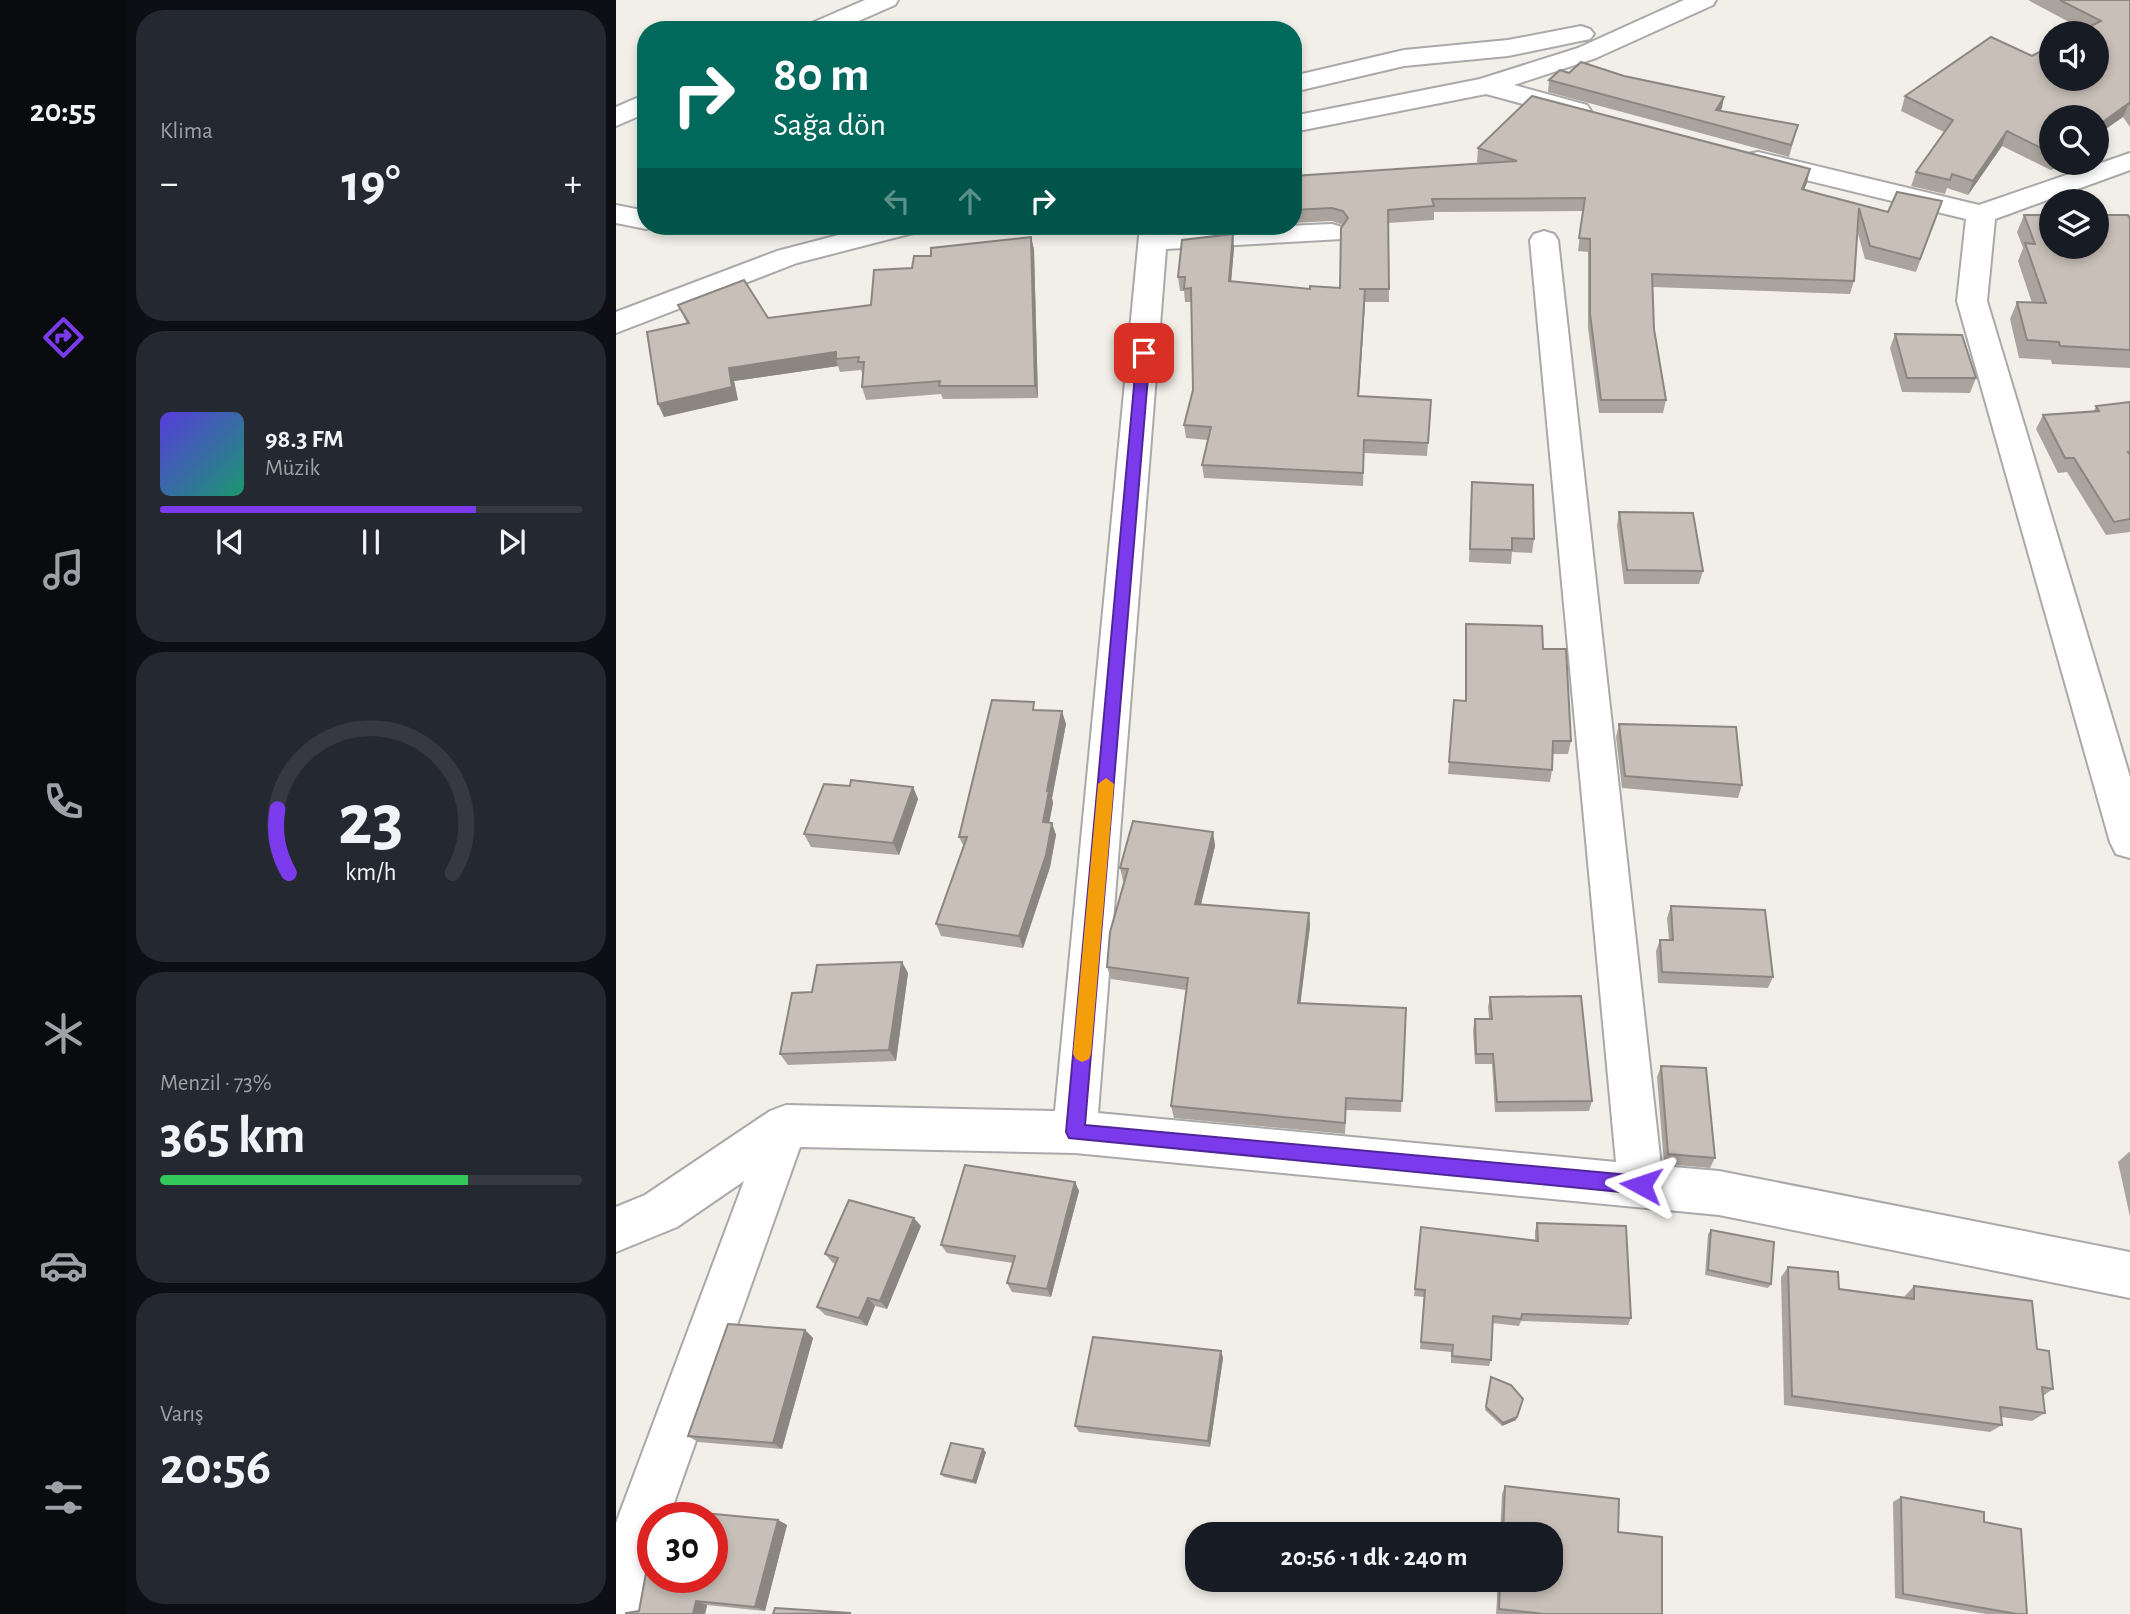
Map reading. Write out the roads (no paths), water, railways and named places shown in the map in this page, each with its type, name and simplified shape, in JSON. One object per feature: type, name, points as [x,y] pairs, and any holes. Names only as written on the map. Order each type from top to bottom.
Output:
[{"type":"street","points":[[837,21],[886,0]]},
{"type":"street","points":[[1302,82],[1404,58],[1508,48],[1579,35],[1660,0]]},
{"type":"street","points":[[1302,122],[1486,86],[1587,53],[1704,0]]},
{"type":"street","points":[[1486,86],[1603,118]]},
{"type":"street","points":[[616,118],[637,107]]},
{"type":"street","points":[[1734,153],[1981,214],[2130,161]]},
{"type":"street","points":[[616,214],[637,218]]},
{"type":"street","points":[[1981,214],[1972,301],[2130,842]]},
{"type":"street","points":[[1302,233],[1332,233]]},
{"type":"street","points":[[616,323],[787,257],[871,235]]},
{"type":"street","points":[[1075,1132],[1154,235]]},
{"type":"street","points":[[1544,240],[1641,1185]]},
{"type":"street","points":[[622,1614],[639,1529],[786,1126]]},
{"type":"street","points":[[616,1230],[661,1211],[786,1126],[1075,1132],[1719,1193],[2130,1275]]}]
